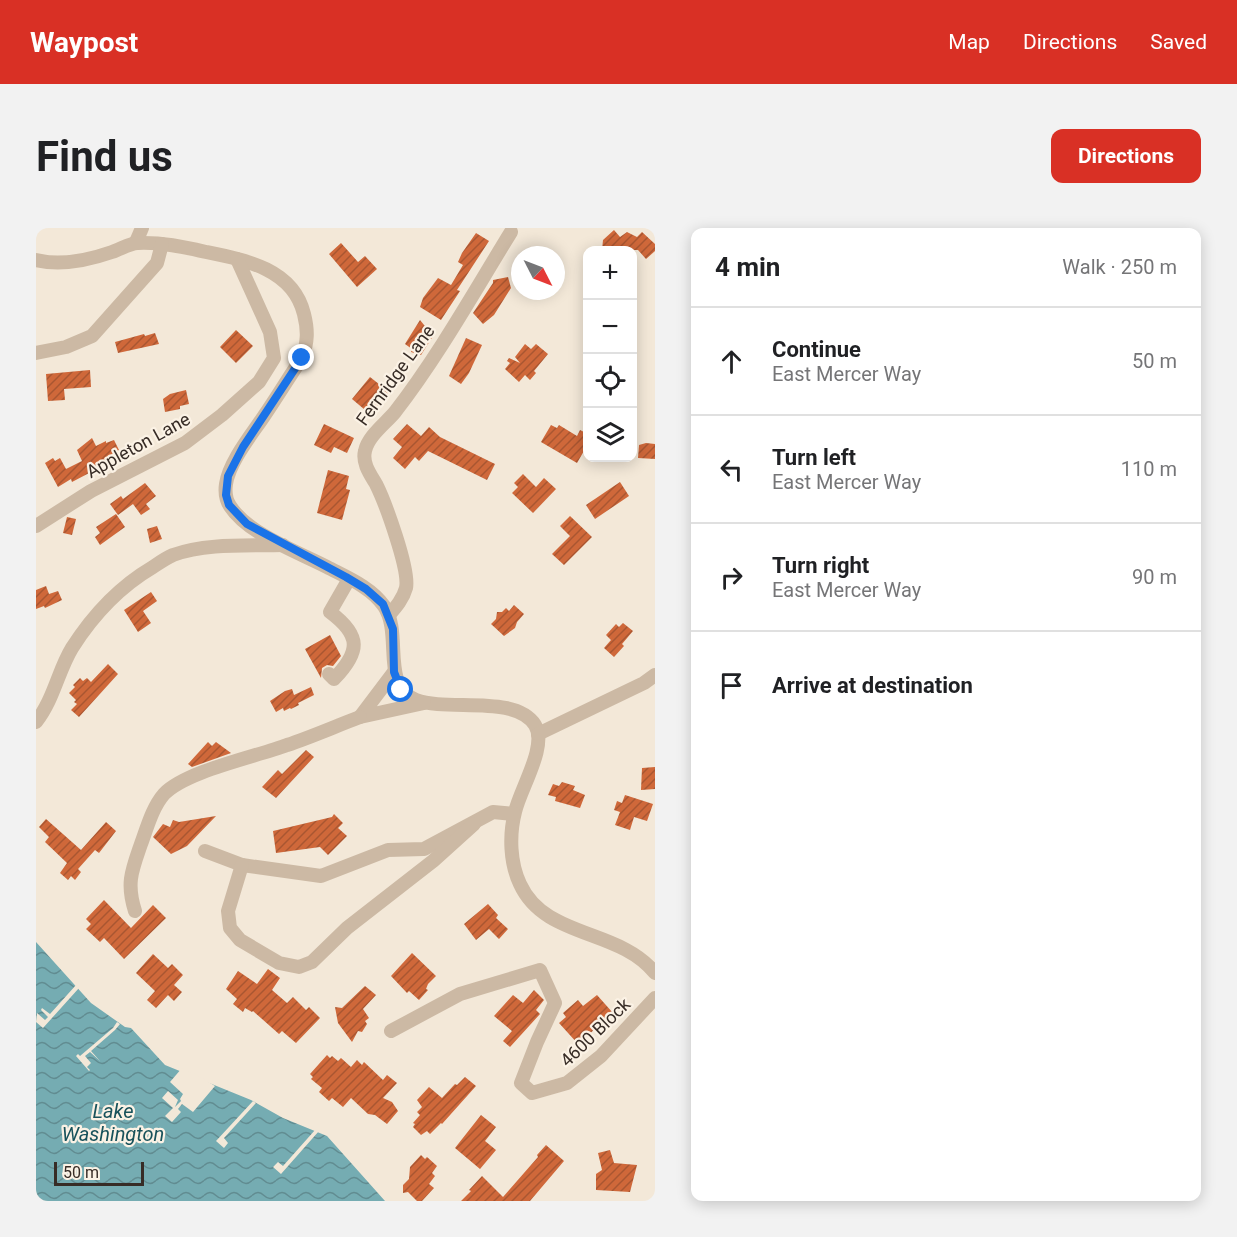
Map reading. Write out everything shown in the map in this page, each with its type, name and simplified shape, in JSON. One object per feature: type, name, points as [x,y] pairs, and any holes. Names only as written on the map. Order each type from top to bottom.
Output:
[{"type":"street","points":[[136,243],[142,228]]},
{"type":"street","name":"Fernridge Lane","points":[[389,615],[403,596],[406,578],[399,546],[377,486],[368,471],[364,452],[367,444],[394,414],[434,357],[511,232]]},
{"type":"street","points":[[36,260],[48,263],[91,258],[136,243],[162,244],[254,263],[281,277],[294,290],[302,305],[308,327],[307,344],[302,358],[243,447],[226,485],[229,505],[247,524],[349,579],[366,589],[383,604],[393,629],[394,672],[401,690],[414,699],[438,706],[506,708],[526,716],[534,724],[538,734],[536,758],[521,790],[514,814],[512,860],[520,884],[526,895],[547,916],[623,947],[638,956],[655,974]]},
{"type":"street","points":[[36,353],[66,347],[92,336],[157,263],[162,244]]},
{"type":"street","name":"Appleton Lane","points":[[36,526],[91,491],[185,443],[222,415],[259,382],[274,358],[270,332],[237,259]]},
{"type":"street","points":[[36,722],[55,691],[71,650],[91,620],[116,594],[145,572],[172,555],[202,549],[285,545]]},
{"type":"street","points":[[329,674],[334,679],[345,668],[355,642],[350,631],[330,612],[349,579]]},
{"type":"street","points":[[360,717],[394,672]]},
{"type":"street","points":[[538,734],[644,683],[655,675]]},
{"type":"street","points":[[135,911],[130,874],[150,818],[162,796],[169,789],[195,776],[360,717],[426,703]]},
{"type":"street","points":[[205,851],[242,865],[321,876],[388,850],[424,849],[493,812],[514,814]]},
{"type":"street","points":[[242,865],[228,911],[230,928],[240,940],[279,963],[299,967],[312,962],[347,928],[433,861],[474,824]]},
{"type":"street","name":"4600 Block","points":[[391,1031],[460,994],[540,970],[555,1003],[521,1083],[532,1093],[567,1083],[601,1056],[655,998]]},
{"type":"water","name":"Lake Washington","points":[[36,942],[91,1003],[125,1027],[131,1028],[165,1065],[251,1100],[283,1118],[327,1136],[385,1201],[36,1201]]},
{"type":"pier","points":[[76,985],[79,988],[43,1028],[36,1022],[37,1013],[45,1020],[48,1017],[41,1010],[42,1008],[50,1014]]},
{"type":"pier","points":[[117,1022],[120,1024],[115,1030],[91,1051],[100,1061],[90,1052],[85,1056],[91,1063],[87,1067],[89,1071],[76,1056],[78,1054],[80,1056]]},
{"type":"pier","points":[[182,1068],[215,1086],[193,1112],[182,1104],[178,1109],[181,1112],[172,1122],[165,1116],[173,1108],[162,1098],[168,1091],[178,1100],[175,1107],[181,1101],[183,1094],[170,1082]]},
{"type":"pier","points":[[253,1101],[256,1103],[224,1138],[228,1143],[224,1148],[216,1141]]},
{"type":"pier","points":[[315,1130],[319,1131],[281,1174],[273,1167],[278,1162],[283,1166]]},
{"type":"building","points":[[614,230],[620,237],[627,232],[637,237],[642,232],[655,244],[655,251],[646,259],[637,250],[637,246],[602,246],[603,240]]},
{"type":"building","points":[[476,233],[489,241],[457,290],[460,291],[441,320],[420,307],[423,298],[438,278],[451,285],[463,265],[458,262],[462,253]]},
{"type":"building","points":[[341,243],[358,262],[365,256],[377,269],[357,287],[329,254]]},
{"type":"building","points":[[508,277],[511,288],[494,315],[483,324],[473,313],[493,280]]},
{"type":"building","points":[[420,320],[433,336],[421,355],[411,352],[412,349],[405,344]]},
{"type":"building","points":[[236,330],[253,346],[236,363],[220,347]]},
{"type":"building","points":[[155,333],[159,344],[118,353],[115,342]]},
{"type":"building","points":[[466,338],[482,345],[469,373],[461,384],[449,376]]},
{"type":"building","points":[[525,344],[531,349],[536,344],[548,354],[534,371],[536,373],[530,380],[525,375],[519,382],[505,369],[510,363],[507,361],[509,358],[520,363],[515,357]]},
{"type":"building","points":[[90,370],[91,387],[64,389],[65,400],[48,401],[46,374]]},
{"type":"building","points":[[370,377],[389,392],[371,415],[352,399]]},
{"type":"building","points":[[186,390],[189,404],[180,406],[180,409],[165,412],[163,399],[170,394]]},
{"type":"building","points":[[324,424],[354,438],[347,453],[334,447],[331,453],[314,445]]},
{"type":"building","points":[[407,424],[421,436],[429,427],[440,437],[495,464],[487,480],[428,451],[419,461],[415,457],[405,469],[393,458],[402,447],[393,439]]},
{"type":"building","points":[[551,425],[557,428],[559,425],[577,436],[580,430],[583,432],[583,453],[577,463],[541,442]]},
{"type":"building","points":[[92,438],[96,446],[114,440],[119,450],[107,457],[108,461],[93,471],[72,482],[71,479],[58,487],[45,463],[53,458],[55,461],[60,458],[66,469],[82,461],[77,450]]},
{"type":"building","points":[[655,444],[655,459],[638,458],[639,445]]},
{"type":"building","points":[[328,470],[349,476],[346,489],[350,490],[342,520],[317,513]]},
{"type":"building","points":[[523,474],[536,487],[544,478],[556,489],[533,513],[512,493],[518,487],[514,483]]},
{"type":"building","points":[[620,482],[629,496],[595,519],[586,505]]},
{"type":"building","points":[[145,483],[156,496],[146,504],[150,509],[141,515],[133,504],[118,515],[110,504],[121,496],[123,499]]},
{"type":"building","points":[[116,514],[125,527],[100,545],[95,537],[100,533],[96,527]]},
{"type":"building","points":[[570,516],[592,537],[564,565],[552,554],[570,536],[560,526]]},
{"type":"building","points":[[67,517],[76,519],[72,535],[63,533]]},
{"type":"building","points":[[157,526],[162,539],[150,543],[147,529]]},
{"type":"building","points":[[46,586],[49,594],[58,591],[62,600],[45,608],[44,606],[36,609],[36,590]]},
{"type":"building","points":[[151,592],[157,601],[143,611],[151,623],[138,632],[124,610]]},
{"type":"building","points":[[514,605],[524,614],[515,628],[504,636],[491,624],[496,619],[497,612],[502,612],[506,608],[509,611]]},
{"type":"building","points":[[623,623],[633,631],[614,657],[604,648],[611,640],[606,635],[616,624],[619,627]]},
{"type":"building","points":[[330,635],[341,656],[333,666],[327,665],[322,668],[321,678],[305,649]]},
{"type":"building","points":[[108,664],[118,674],[79,717],[71,710],[77,704],[69,693],[75,687],[73,685],[80,678],[83,681],[87,678],[91,682]]},
{"type":"building","points":[[311,687],[314,695],[291,709],[284,711],[283,708],[276,712],[270,701],[285,691],[292,689],[294,695]]},
{"type":"building","points":[[208,742],[212,746],[216,742],[231,753],[192,767],[188,764]]},
{"type":"building","points":[[306,750],[314,757],[276,798],[262,787],[278,770],[282,774]]},
{"type":"building","points":[[655,767],[655,789],[641,790],[642,768]]},
{"type":"building","points":[[562,782],[575,786],[573,790],[585,795],[580,808],[555,801],[556,797],[548,795],[553,784],[559,786]]},
{"type":"building","points":[[625,795],[653,804],[647,821],[634,817],[630,830],[615,825],[620,812],[614,810],[617,801],[622,803]]},
{"type":"building","points":[[334,814],[343,823],[338,828],[347,836],[328,855],[320,847],[276,853],[273,831],[332,817]]},
{"type":"building","points":[[216,816],[187,846],[171,854],[153,837],[163,824],[170,827],[173,820],[179,822]]},
{"type":"building","points":[[46,819],[81,850],[106,822],[116,831],[99,853],[95,850],[78,869],[81,872],[75,880],[71,876],[68,880],[60,873],[67,863],[45,842],[49,837],[39,827]]},
{"type":"building","points":[[104,900],[131,928],[153,905],[166,918],[124,959],[104,938],[100,942],[86,929],[91,924],[86,919]]},
{"type":"building","points":[[488,904],[498,915],[496,918],[508,929],[499,939],[489,929],[476,940],[464,924]]},
{"type":"building","points":[[412,953],[436,976],[428,984],[426,989],[428,990],[419,1000],[409,991],[407,993],[391,976]]},
{"type":"building","points":[[153,954],[168,968],[172,964],[183,975],[174,985],[182,992],[174,1001],[168,995],[156,1008],[147,1000],[155,991],[136,973]]},
{"type":"building","points":[[268,969],[280,978],[272,990],[287,1003],[293,997],[306,1010],[309,1007],[320,1018],[296,1043],[282,1031],[279,1034],[253,1011],[245,1008],[243,1012],[233,1004],[237,999],[226,989],[238,971],[257,984]]},
{"type":"building","points":[[365,986],[376,995],[363,1009],[369,1018],[365,1021],[367,1024],[362,1032],[358,1031],[352,1042],[338,1023],[335,1007],[342,1008]]},
{"type":"building","points":[[534,990],[544,1000],[536,1010],[540,1014],[510,1047],[503,1041],[512,1031],[494,1016],[513,995],[523,1003]]},
{"type":"building","points":[[597,995],[613,1013],[578,1044],[559,1023],[566,1017],[563,1013],[578,1000],[583,1006]]},
{"type":"building","points":[[327,1055],[338,1061],[341,1058],[351,1067],[357,1060],[362,1065],[364,1062],[383,1080],[387,1075],[397,1083],[383,1098],[392,1102],[398,1111],[387,1124],[375,1115],[368,1114],[351,1098],[343,1107],[332,1098],[329,1101],[319,1092],[322,1088],[311,1079],[313,1077],[310,1074]]},
{"type":"building","points":[[465,1077],[476,1086],[442,1124],[430,1134],[427,1131],[421,1135],[413,1127],[415,1124],[413,1123],[420,1115],[417,1112],[422,1107],[417,1100],[429,1087],[442,1098]]},
{"type":"building","points":[[481,1115],[496,1127],[485,1141],[496,1150],[480,1169],[455,1148]]},
{"type":"building","points":[[546,1145],[564,1161],[530,1201],[461,1201],[482,1176],[503,1197]]},
{"type":"building","points":[[610,1150],[614,1163],[637,1165],[630,1192],[596,1190],[596,1174],[602,1170],[598,1153]]},
{"type":"building","points":[[421,1155],[437,1166],[432,1173],[435,1176],[429,1184],[434,1188],[422,1201],[417,1201],[408,1192],[403,1193],[403,1185],[409,1179],[410,1167]]},
{"type":"route","points":[[302,358],[243,447],[228,476],[226,495],[229,505],[247,524],[346,577],[366,589],[383,604],[393,629],[394,672],[401,690]]}]
